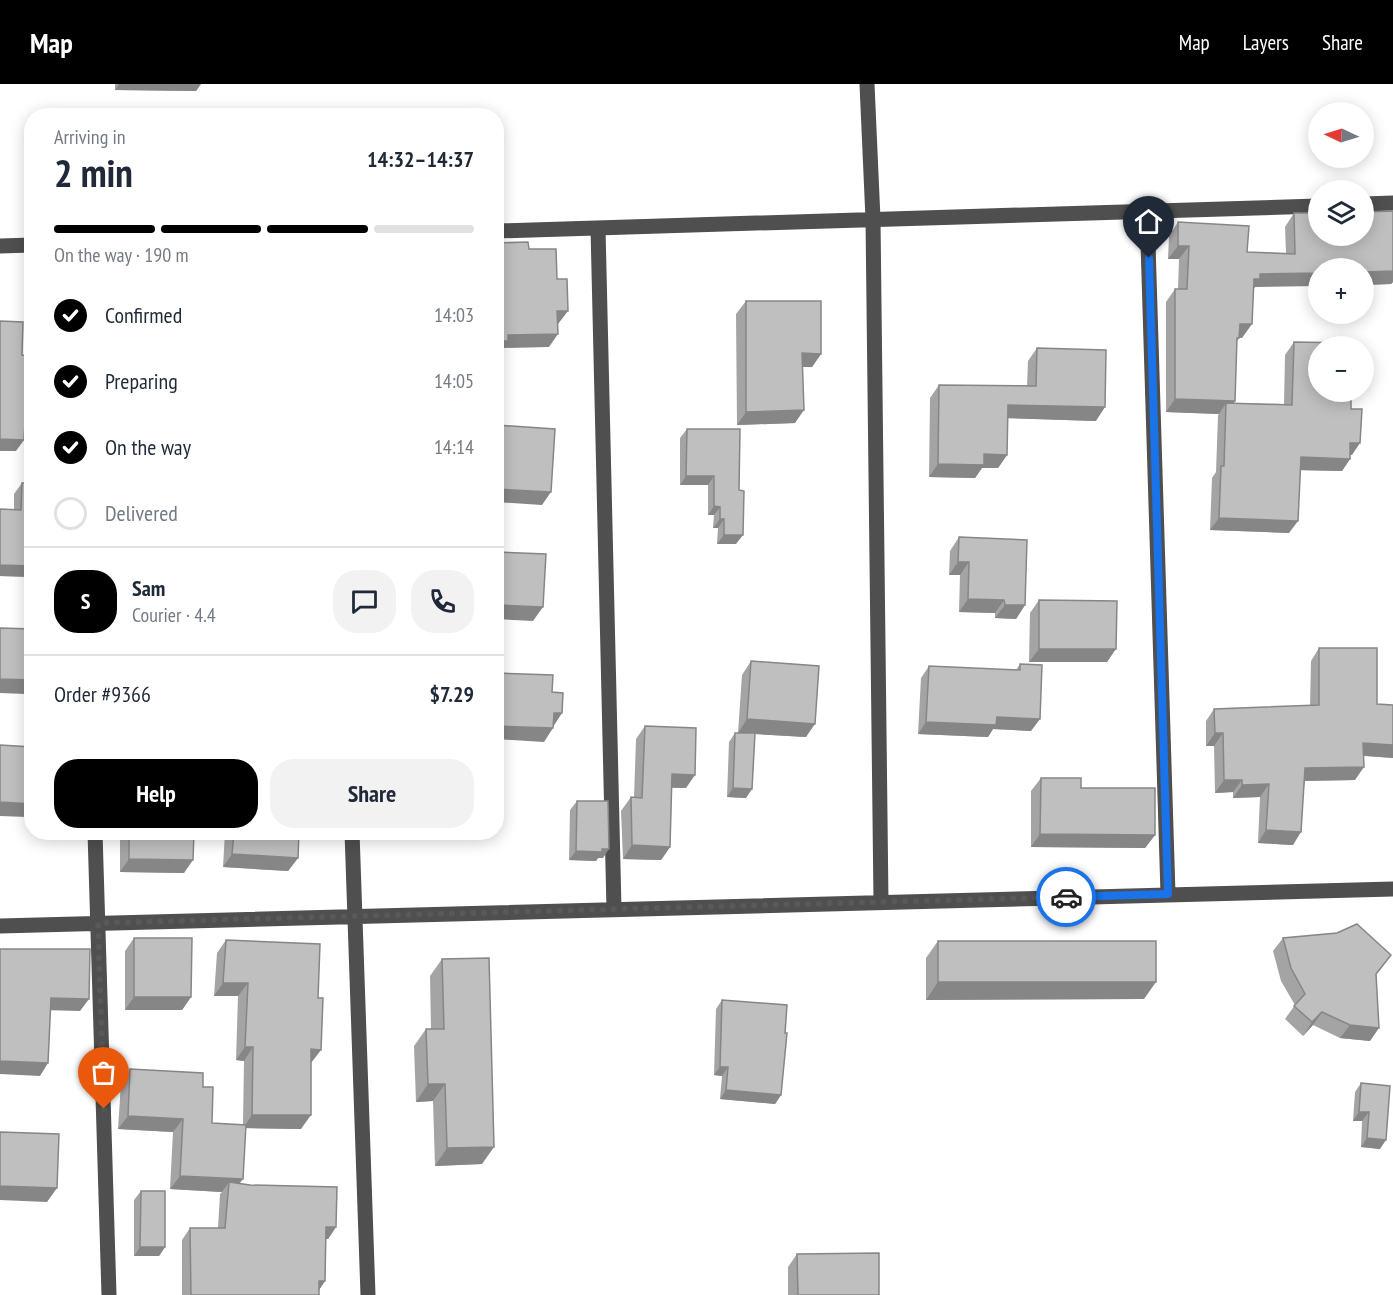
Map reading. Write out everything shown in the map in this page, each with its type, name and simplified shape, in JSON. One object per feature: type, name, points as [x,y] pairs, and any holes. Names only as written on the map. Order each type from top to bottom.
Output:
[{"type":"street","points":[[867,84],[873,219],[881,902]]},
{"type":"street","points":[[1374,204],[1393,203]]},
{"type":"street","points":[[504,231],[1308,206]]},
{"type":"street","points":[[1147,211],[1168,894]]},
{"type":"street","points":[[598,228],[614,909]]},
{"type":"street","points":[[0,246],[24,245]]},
{"type":"street","points":[[95,840],[109,1295]]},
{"type":"street","points":[[352,840],[368,1295]]},
{"type":"street","points":[[0,926],[1393,889]]},
{"type":"building","points":[[1393,211],[1393,271],[1374,272],[1374,258],[1308,258],[1308,273],[1260,274],[1260,279],[1254,279],[1252,324],[1240,324],[1239,338],[1237,338],[1235,401],[1175,399],[1175,289],[1187,289],[1189,246],[1178,246],[1178,222],[1249,226],[1247,252],[1295,254],[1294,213],[1308,213],[1308,246],[1374,246],[1374,212]]},
{"type":"building","points":[[528,242],[529,249],[556,249],[557,279],[567,279],[568,311],[557,311],[558,334],[508,335],[508,341],[504,341],[504,243]]},
{"type":"building","points":[[746,301],[821,301],[821,354],[802,353],[804,410],[746,412]]},
{"type":"building","points":[[0,321],[23,322],[24,440],[0,439]]},
{"type":"building","points":[[1294,342],[1308,342],[1308,402],[1351,402],[1351,409],[1362,409],[1360,443],[1350,443],[1350,459],[1301,457],[1298,521],[1219,518],[1221,466],[1224,466],[1226,403],[1292,405]]},
{"type":"building","points":[[1037,348],[1106,350],[1105,407],[1008,405],[1007,455],[984,454],[984,465],[938,464],[939,385],[1036,386]]},
{"type":"building","points":[[504,426],[555,429],[551,492],[504,489]]},
{"type":"building","points":[[687,429],[740,429],[739,490],[744,491],[743,535],[724,535],[724,519],[720,519],[720,507],[714,506],[714,476],[686,476]]},
{"type":"building","points":[[22,483],[24,483],[24,566],[0,565],[0,509],[21,510]]},
{"type":"building","points":[[959,537],[1027,540],[1025,605],[1005,605],[1004,600],[968,599],[969,562],[958,562]]},
{"type":"building","points":[[504,552],[546,554],[543,607],[504,605]]},
{"type":"building","points":[[1039,600],[1117,601],[1116,649],[1039,649]]},
{"type":"building","points":[[0,628],[24,629],[24,680],[0,679]]},
{"type":"building","points":[[1319,648],[1377,648],[1377,704],[1393,705],[1393,745],[1363,743],[1364,767],[1305,768],[1301,832],[1266,830],[1269,784],[1242,785],[1242,780],[1224,780],[1223,733],[1215,733],[1214,709],[1319,705]]},
{"type":"building","points":[[751,661],[819,666],[815,724],[747,719]]},
{"type":"building","points":[[1020,664],[1042,665],[1040,719],[997,717],[996,725],[926,722],[929,666],[1020,670]]},
{"type":"building","points":[[504,673],[553,675],[552,692],[563,693],[562,713],[554,713],[553,728],[504,726]]},
{"type":"building","points":[[645,726],[696,728],[695,775],[672,774],[670,847],[632,845],[631,797],[642,798]]},
{"type":"building","points":[[735,733],[755,733],[752,789],[733,788]]},
{"type":"building","points":[[0,745],[24,746],[24,804],[0,802]]},
{"type":"building","points":[[1041,778],[1081,778],[1081,788],[1155,788],[1155,835],[1040,834]]},
{"type":"building","points":[[577,801],[608,801],[609,849],[602,849],[602,852],[576,851]]},
{"type":"building","points":[[129,840],[194,840],[193,860],[129,859]]},
{"type":"building","points":[[233,840],[299,840],[298,858],[232,854]]},
{"type":"building","points":[[1357,924],[1391,955],[1376,974],[1379,1028],[1350,1025],[1322,1012],[1312,1022],[1294,1006],[1305,994],[1291,968],[1283,938],[1337,933]]},
{"type":"building","points":[[134,938],[192,938],[191,997],[134,997]]},
{"type":"building","points":[[226,940],[320,944],[318,998],[323,998],[321,1050],[311,1049],[311,1115],[252,1115],[253,1047],[245,1047],[248,983],[223,983]]},
{"type":"building","points":[[938,941],[1156,941],[1156,982],[938,982]]},
{"type":"building","points":[[0,949],[90,949],[89,999],[51,998],[48,1063],[0,1061]]},
{"type":"building","points":[[489,958],[494,1147],[447,1148],[445,1084],[428,1084],[426,1029],[444,1029],[442,959]]},
{"type":"building","points":[[722,1000],[787,1005],[785,1033],[787,1033],[781,1095],[726,1090],[728,1067],[720,1067]]},
{"type":"building","points":[[130,1069],[203,1073],[203,1087],[213,1087],[212,1123],[246,1125],[243,1179],[180,1176],[183,1119],[128,1116]]},
{"type":"building","points":[[1361,1083],[1390,1086],[1386,1140],[1367,1138],[1369,1112],[1359,1112]]},
{"type":"building","points":[[0,1132],[59,1134],[57,1188],[0,1186]]},
{"type":"building","points":[[229,1182],[250,1185],[337,1187],[336,1227],[326,1227],[325,1281],[319,1281],[319,1295],[191,1295],[190,1228],[225,1228]]},
{"type":"building","points":[[141,1191],[165,1191],[165,1247],[140,1247]]},
{"type":"building","points":[[879,1253],[879,1295],[798,1295],[797,1254]]},
{"type":"way so far","points":[[104,1109],[98,923],[1066,897]]},
{"type":"route","points":[[1066,897],[1168,894],[1149,258]]}]
